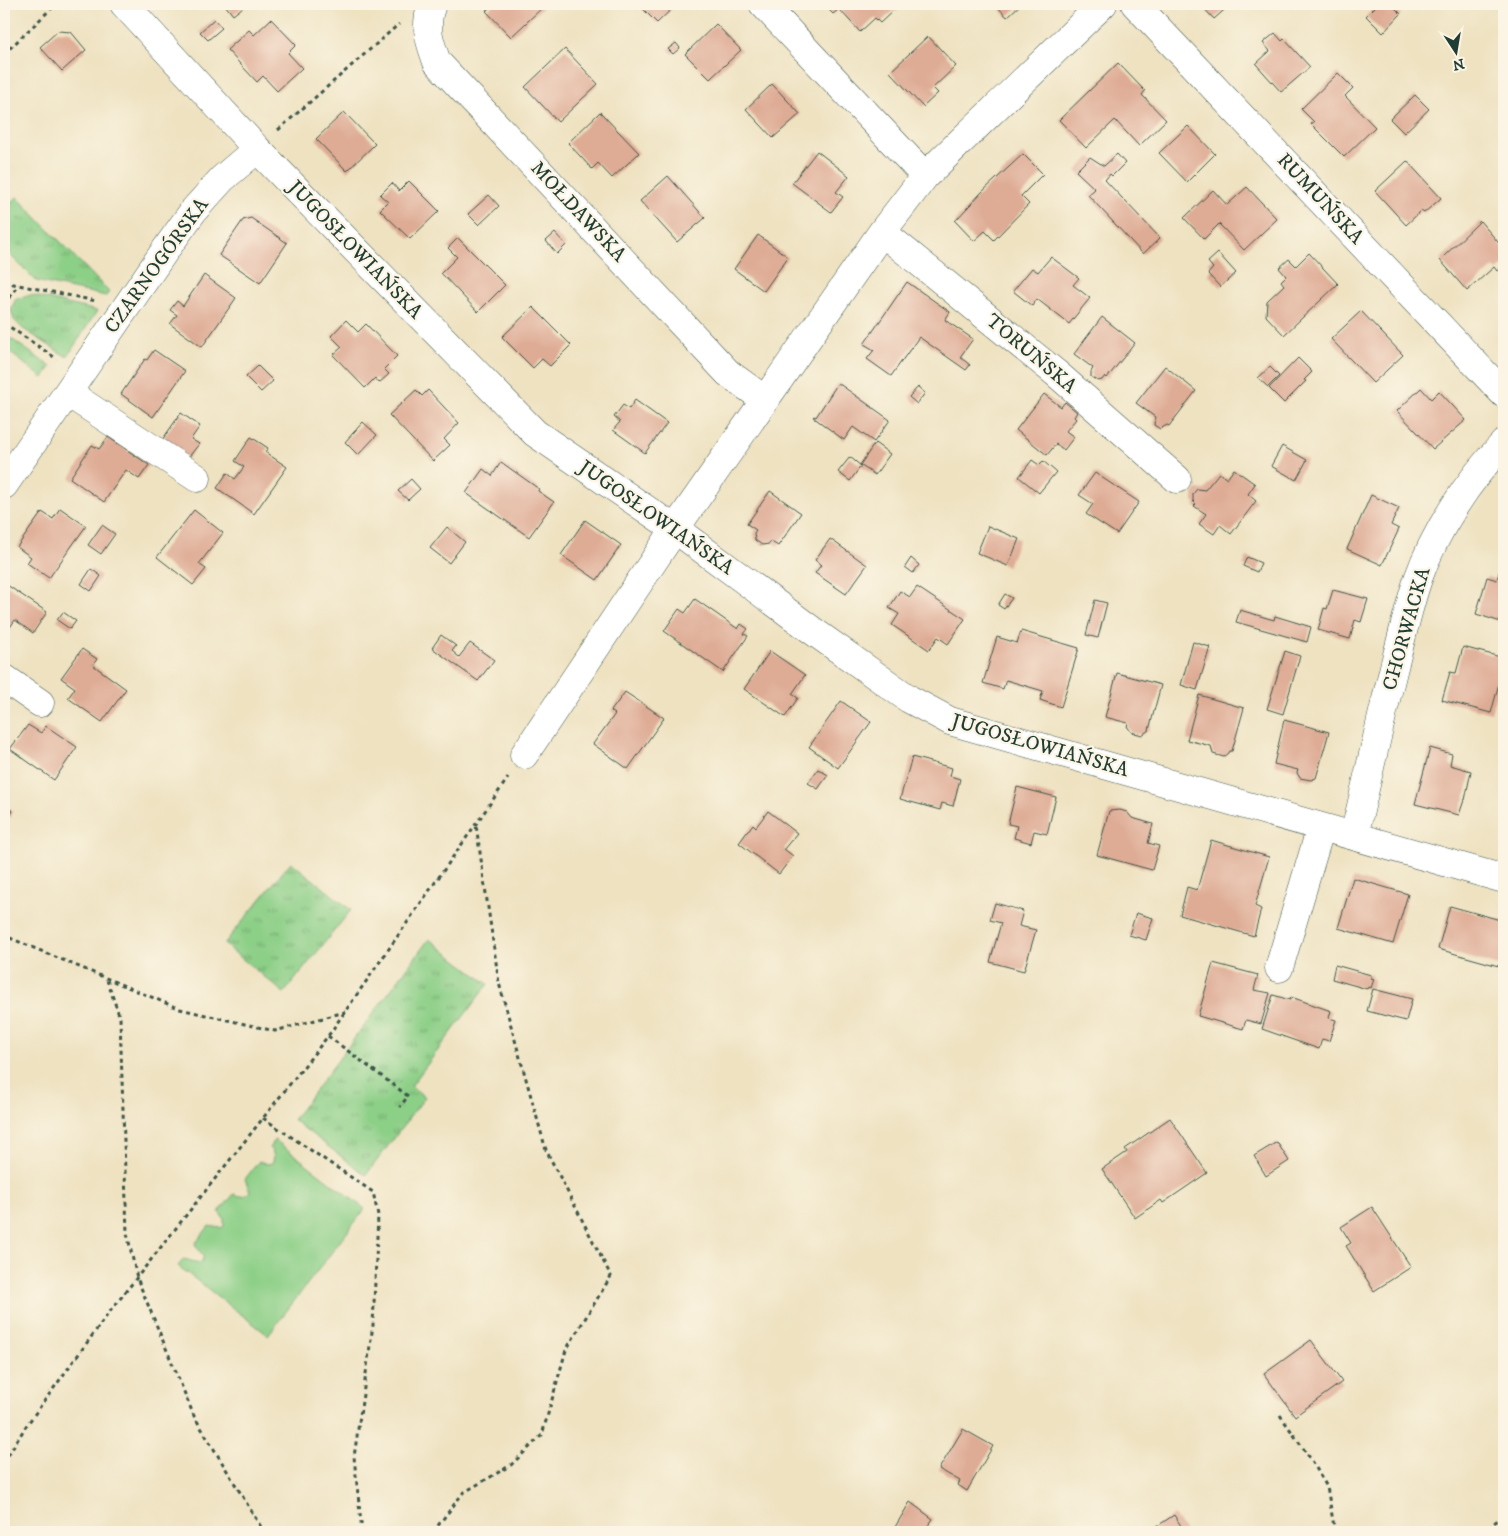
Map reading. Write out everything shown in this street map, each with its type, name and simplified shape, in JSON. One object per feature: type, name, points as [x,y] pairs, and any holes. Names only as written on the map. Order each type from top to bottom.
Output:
[{"type":"street","name":"JUGOSŁOWIAŃSKA","points":[[124,4],[257,149],[535,433],[675,529],[909,699],[950,721],[1504,879]]},
{"type":"street","name":"MOŁDAWSKA","points":[[432,4],[429,14],[428,39],[437,62],[728,372],[765,400]]},
{"type":"street","points":[[763,4],[925,176]]},
{"type":"street","points":[[524,755],[675,529],[882,232],[925,176],[1103,4]]},
{"type":"street","name":"RUMUŃSKA","points":[[1135,4],[1504,394]]},
{"type":"street","name":"CZARNOGÓRSKA","points":[[4,485],[194,210],[222,179],[257,149]]},
{"type":"street","name":"TORUŃSKA","points":[[882,232],[1057,374],[1177,479]]},
{"type":"street","points":[[68,392],[197,478]]},
{"type":"street","name":"CHORWACKA","points":[[1354,836],[1392,673],[1418,578],[1438,536],[1459,499],[1486,461],[1504,442]]},
{"type":"street","points":[[4,678],[40,703]]},
{"type":"street","points":[[1278,968],[1321,827]]},
{"type":"path","points":[[4,54],[56,4]]},
{"type":"path","points":[[257,149],[401,23]]},
{"type":"path","points":[[4,282],[102,303]]},
{"type":"path","points":[[4,304],[19,285]]},
{"type":"path","points":[[4,323],[63,363]]},
{"type":"path","points":[[4,1462],[26,1426],[108,1314],[346,1012],[524,755]]},
{"type":"path","points":[[433,1532],[462,1493],[511,1465],[542,1435],[566,1350],[611,1276],[546,1150],[499,983],[476,825]]},
{"type":"path","points":[[4,932],[10,938],[180,1009],[275,1031],[346,1012]]},
{"type":"path","points":[[107,980],[120,1018],[127,1233],[138,1278],[194,1416],[264,1532]]},
{"type":"path","points":[[328,1036],[408,1096],[400,1107]]},
{"type":"path","points":[[264,1118],[373,1192],[378,1215],[373,1325],[354,1457],[362,1532]]},
{"type":"path","points":[[1280,1415],[1312,1461],[1327,1488],[1335,1532]]},
{"type":"path","points":[[1481,1532],[1504,1516]]},
{"type":"green space","points":[[17,197],[109,292],[106,296],[36,281],[4,249],[4,210]]},
{"type":"green space","points":[[31,295],[97,311],[67,357],[22,328],[14,320],[11,309],[16,299]]},
{"type":"green space","points":[[4,336],[13,340],[51,367],[43,378],[4,348]]},
{"type":"green space","points":[[291,862],[351,910],[284,993],[224,944]]},
{"type":"green space","points":[[429,939],[488,984],[411,1086],[425,1097],[366,1175],[293,1120]]},
{"type":"green space","points":[[275,1140],[365,1209],[268,1335],[178,1266],[184,1259],[199,1263],[203,1260],[203,1256],[195,1244],[209,1226],[221,1228],[224,1226],[224,1219],[219,1212],[234,1194],[243,1196],[250,1191],[245,1179],[259,1161],[267,1164],[272,1163],[274,1155],[269,1148]]},
{"type":"building","points":[[247,4],[233,15],[225,5]]},
{"type":"building","points":[[494,4],[540,4],[543,7],[511,37],[486,11]]},
{"type":"building","points":[[638,4],[677,4],[657,23]]},
{"type":"building","points":[[823,4],[892,4],[896,8],[880,23],[875,18],[860,32],[839,9],[833,14]]},
{"type":"building","points":[[995,4],[1021,4],[1007,17]]},
{"type":"building","points":[[1200,4],[1231,4],[1214,19]]},
{"type":"building","points":[[1378,4],[1391,4],[1401,14],[1383,33],[1366,16]]},
{"type":"building","points":[[214,19],[222,28],[208,40],[200,32]]},
{"type":"building","points":[[271,19],[296,45],[288,53],[302,68],[277,91],[263,76],[257,82],[227,50],[249,30],[254,35]]},
{"type":"building","points":[[716,24],[741,50],[710,79],[685,54]]},
{"type":"building","points":[[58,31],[71,32],[86,50],[62,71],[40,47]]},
{"type":"building","points":[[1275,33],[1282,41],[1284,39],[1310,67],[1281,92],[1256,64],[1270,51],[1263,43]]},
{"type":"building","points":[[928,36],[956,66],[933,88],[938,93],[923,107],[890,72]]},
{"type":"building","points":[[676,43],[680,48],[673,54],[668,49]]},
{"type":"building","points":[[565,49],[598,84],[558,122],[525,87]]},
{"type":"building","points":[[1118,63],[1145,91],[1142,95],[1166,120],[1139,146],[1115,120],[1086,148],[1059,120]]},
{"type":"building","points":[[1338,73],[1353,88],[1345,96],[1375,127],[1344,157],[1311,124],[1314,122],[1301,109]]},
{"type":"building","points":[[772,84],[800,114],[773,138],[746,109]]},
{"type":"building","points":[[1415,95],[1429,109],[1404,133],[1390,119]]},
{"type":"building","points":[[344,112],[375,144],[347,171],[316,139]]},
{"type":"building","points":[[600,112],[639,153],[612,178],[598,163],[592,169],[568,143]]},
{"type":"building","points":[[1188,126],[1215,154],[1187,182],[1159,153]]},
{"type":"building","points":[[817,151],[849,176],[836,192],[843,197],[831,212],[792,183]]},
{"type":"building","points":[[1023,154],[1043,174],[1021,196],[1029,204],[994,240],[985,231],[974,241],[955,221],[982,192]]},
{"type":"building","points":[[1117,154],[1125,163],[1105,180],[1160,238],[1143,254],[1088,195],[1095,189],[1076,171],[1090,157],[1104,166]]},
{"type":"building","points":[[1407,161],[1441,198],[1424,213],[1421,211],[1406,225],[1375,191]]},
{"type":"building","points":[[668,176],[705,218],[677,242],[640,201]]},
{"type":"building","points":[[409,181],[439,211],[410,239],[380,210],[388,202],[380,195],[392,183],[399,191]]},
{"type":"building","points":[[1247,187],[1277,219],[1244,250],[1219,224],[1204,239],[1184,218],[1213,190],[1227,205]]},
{"type":"building","points":[[489,195],[499,206],[479,225],[468,214]]},
{"type":"building","points":[[251,218],[287,243],[260,283],[219,255],[243,220]]},
{"type":"building","points":[[1480,221],[1504,249],[1504,265],[1497,271],[1494,267],[1467,291],[1440,260]]},
{"type":"building","points":[[555,233],[566,245],[557,254],[546,241]]},
{"type":"building","points":[[758,235],[788,257],[764,291],[734,269]]},
{"type":"building","points":[[458,238],[505,285],[478,312],[441,273],[457,257],[448,248]]},
{"type":"building","points":[[1218,253],[1236,273],[1220,287],[1208,274],[1213,268],[1208,262]]},
{"type":"building","points":[[1309,253],[1338,284],[1284,335],[1266,316],[1267,301],[1284,285],[1281,281],[1286,276],[1279,268],[1289,259],[1296,266]]},
{"type":"building","points":[[1051,257],[1079,278],[1073,285],[1090,298],[1069,324],[1037,299],[1032,306],[1013,291],[1032,268],[1038,272]]},
{"type":"building","points":[[204,275],[236,298],[202,347],[170,324],[177,315],[170,310],[177,301],[183,306]]},
{"type":"building","points":[[907,282],[950,312],[945,320],[973,339],[960,357],[970,365],[966,370],[919,337],[891,376],[867,359],[874,350],[864,344]]},
{"type":"building","points":[[533,307],[571,345],[550,366],[542,359],[533,368],[502,337]]},
{"type":"building","points":[[1361,311],[1403,355],[1373,383],[1331,339]]},
{"type":"building","points":[[1102,317],[1135,343],[1107,378],[1105,376],[1102,380],[1098,381],[1091,377],[1093,368],[1074,354]]},
{"type":"building","points":[[346,320],[358,332],[366,324],[397,356],[384,369],[389,374],[379,383],[375,378],[365,388],[333,355],[342,347],[331,336]]},
{"type":"building","points":[[154,350],[185,371],[153,417],[121,394],[145,359],[147,360]]},
{"type":"building","points":[[1298,358],[1312,372],[1304,380],[1306,381],[1284,403],[1269,388]]},
{"type":"building","points":[[258,366],[273,381],[261,392],[246,377]]},
{"type":"building","points":[[1165,366],[1196,391],[1169,426],[1167,425],[1160,429],[1154,425],[1155,417],[1136,403]]},
{"type":"building","points":[[1270,367],[1279,376],[1268,387],[1258,378]]},
{"type":"building","points":[[838,383],[890,420],[874,442],[853,427],[844,440],[813,417],[816,417]]},
{"type":"building","points":[[918,387],[925,393],[917,404],[909,397]]},
{"type":"building","points":[[1421,388],[1431,399],[1439,391],[1466,420],[1433,449],[1397,411]]},
{"type":"building","points":[[416,390],[422,396],[428,390],[459,423],[444,439],[450,445],[433,461],[389,415]]},
{"type":"building","points":[[1044,394],[1061,407],[1065,402],[1077,412],[1074,417],[1076,419],[1066,431],[1074,437],[1064,450],[1056,444],[1047,455],[1016,430]]},
{"type":"building","points":[[635,400],[667,423],[645,453],[613,430],[620,422],[614,417],[623,405],[629,409]]},
{"type":"building","points":[[181,413],[200,426],[191,439],[199,444],[188,458],[162,440]]},
{"type":"building","points":[[363,422],[377,435],[358,455],[345,442]]},
{"type":"building","points":[[108,437],[149,465],[139,479],[126,470],[104,502],[70,478],[92,445],[99,449]]},
{"type":"building","points":[[251,437],[268,448],[265,452],[287,467],[254,514],[217,488],[227,473],[235,479],[244,467],[235,461]]},
{"type":"building","points":[[875,443],[890,454],[875,475],[860,465]]},
{"type":"building","points":[[1282,446],[1307,460],[1296,480],[1271,466]]},
{"type":"building","points":[[850,457],[861,466],[850,481],[838,472]]},
{"type":"building","points":[[1032,460],[1039,465],[1043,461],[1056,472],[1039,493],[1019,477]]},
{"type":"building","points":[[501,462],[554,502],[529,537],[466,493],[483,469],[492,476]]},
{"type":"building","points":[[1234,469],[1255,484],[1248,494],[1256,501],[1231,534],[1220,525],[1214,534],[1199,524],[1206,514],[1194,506],[1196,504],[1193,501],[1193,494],[1197,489],[1205,490],[1219,473],[1227,479]]},
{"type":"building","points":[[1095,473],[1139,502],[1117,534],[1086,514],[1093,504],[1079,495]]},
{"type":"building","points":[[411,479],[420,489],[408,500],[398,491]]},
{"type":"building","points":[[770,491],[801,513],[778,546],[770,541],[769,544],[762,545],[755,540],[754,533],[756,530],[747,524]]},
{"type":"building","points":[[1371,495],[1399,508],[1391,525],[1399,529],[1382,565],[1347,549]]},
{"type":"building","points":[[60,508],[86,526],[49,578],[27,563],[31,557],[17,547],[42,512],[53,519]]},
{"type":"building","points":[[194,510],[223,533],[199,564],[206,569],[193,585],[157,557]]},
{"type":"building","points":[[585,520],[621,545],[597,580],[561,555]]},
{"type":"building","points":[[102,525],[115,534],[101,554],[88,545]]},
{"type":"building","points":[[988,526],[1019,539],[1008,566],[977,553]]},
{"type":"building","points":[[447,527],[465,542],[449,563],[430,548]]},
{"type":"building","points":[[830,539],[867,565],[846,594],[815,573],[821,565],[815,560]]},
{"type":"building","points":[[1247,557],[1261,563],[1257,572],[1243,566]]},
{"type":"building","points":[[911,558],[919,565],[913,573],[905,567]]},
{"type":"building","points":[[1501,565],[1504,566],[1504,623],[1476,614],[1487,577],[1497,580]]},
{"type":"building","points":[[91,569],[101,576],[91,591],[81,584]]},
{"type":"building","points":[[4,583],[47,612],[33,633],[15,620],[4,636]]},
{"type":"building","points":[[917,587],[965,619],[948,644],[938,637],[929,650],[892,625],[899,614],[889,608],[900,591],[910,597]]},
{"type":"building","points":[[1333,590],[1368,599],[1361,622],[1355,620],[1350,639],[1318,630],[1324,608],[1327,609]]},
{"type":"building","points":[[1005,594],[1012,598],[1004,609],[998,605]]},
{"type":"building","points":[[695,599],[738,629],[741,624],[748,629],[744,634],[748,636],[723,672],[664,631],[679,609],[685,613]]},
{"type":"building","points":[[1095,600],[1107,603],[1098,638],[1086,635]]},
{"type":"building","points":[[1240,610],[1274,620],[1275,616],[1311,627],[1307,642],[1236,622]]},
{"type":"building","points":[[63,612],[76,621],[70,629],[57,620]]},
{"type":"building","points":[[1021,631],[1079,648],[1061,707],[1040,700],[1043,691],[1006,680],[1003,689],[983,683],[997,637],[1017,643]]},
{"type":"building","points":[[441,635],[456,646],[452,651],[459,657],[470,643],[494,660],[478,681],[432,648]]},
{"type":"building","points":[[1193,642],[1210,647],[1197,690],[1181,685]]},
{"type":"building","points":[[1463,647],[1504,658],[1504,665],[1491,713],[1442,700],[1450,672],[1456,673]]},
{"type":"building","points":[[82,649],[97,659],[93,665],[126,689],[102,722],[68,698],[75,688],[61,678]]},
{"type":"building","points":[[770,651],[805,675],[792,694],[798,698],[785,717],[744,689]]},
{"type":"building","points":[[1285,651],[1300,656],[1283,714],[1267,709]]},
{"type":"building","points":[[1117,673],[1161,685],[1149,730],[1142,735],[1131,732],[1127,726],[1128,723],[1105,717]]},
{"type":"building","points":[[625,692],[664,718],[628,769],[593,744],[615,714],[611,711]]},
{"type":"building","points":[[1199,695],[1244,708],[1232,751],[1224,757],[1213,754],[1211,746],[1187,740]]},
{"type":"building","points":[[841,701],[871,722],[838,768],[809,747]]},
{"type":"building","points":[[1284,720],[1329,732],[1316,778],[1311,780],[1300,778],[1297,773],[1298,770],[1274,764]]},
{"type":"building","points":[[28,725],[41,733],[46,726],[77,747],[54,780],[10,749]]},
{"type":"building","points":[[1430,748],[1452,754],[1450,765],[1471,771],[1465,800],[1459,815],[1415,804]]},
{"type":"building","points":[[912,757],[952,768],[950,776],[960,779],[953,806],[942,803],[940,810],[900,799]]},
{"type":"building","points":[[818,769],[828,775],[818,789],[808,783]]},
{"type":"building","points":[[1017,787],[1056,797],[1047,834],[1034,831],[1031,843],[1014,838],[1017,826],[1008,824]]},
{"type":"building","points":[[4,805],[13,811],[7,821],[4,820]]},
{"type":"building","points":[[1120,810],[1127,812],[1132,818],[1153,824],[1148,843],[1159,846],[1152,870],[1097,855],[1109,811]]},
{"type":"building","points":[[768,811],[797,833],[784,849],[793,856],[779,874],[739,843],[753,824],[756,827]]},
{"type":"building","points":[[1211,840],[1269,857],[1255,906],[1261,909],[1254,936],[1180,915],[1187,887],[1197,890]]},
{"type":"building","points":[[1353,878],[1408,894],[1393,944],[1338,928]]},
{"type":"building","points":[[995,903],[1023,911],[1019,926],[1036,930],[1024,971],[990,962],[1001,923],[990,920]]},
{"type":"building","points":[[1450,906],[1504,921],[1502,937],[1504,938],[1504,960],[1502,967],[1438,949]]},
{"type":"building","points":[[1136,913],[1153,918],[1146,940],[1129,935]]},
{"type":"building","points":[[1213,963],[1258,975],[1254,990],[1270,993],[1261,1024],[1246,1020],[1243,1029],[1198,1016]]},
{"type":"building","points":[[1335,965],[1371,975],[1371,978],[1374,979],[1371,988],[1368,987],[1367,989],[1332,979]]},
{"type":"building","points":[[1373,989],[1412,999],[1406,1021],[1367,1011]]},
{"type":"building","points":[[1273,995],[1290,1000],[1291,997],[1331,1011],[1329,1018],[1336,1020],[1329,1041],[1322,1039],[1319,1049],[1262,1029]]},
{"type":"building","points":[[1170,1118],[1207,1173],[1163,1203],[1161,1200],[1135,1218],[1102,1169],[1127,1152],[1125,1149]]},
{"type":"building","points":[[1277,1142],[1289,1161],[1266,1176],[1254,1156]]},
{"type":"building","points":[[1372,1207],[1411,1267],[1374,1291],[1346,1246],[1351,1243],[1341,1227]]},
{"type":"building","points":[[1311,1340],[1342,1382],[1295,1416],[1264,1374]]},
{"type":"building","points":[[963,1429],[993,1446],[967,1491],[958,1485],[960,1481],[939,1469]]},
{"type":"building","points":[[910,1502],[933,1519],[923,1532],[892,1532]]},
{"type":"building","points":[[1174,1515],[1185,1532],[1148,1532]]}]
